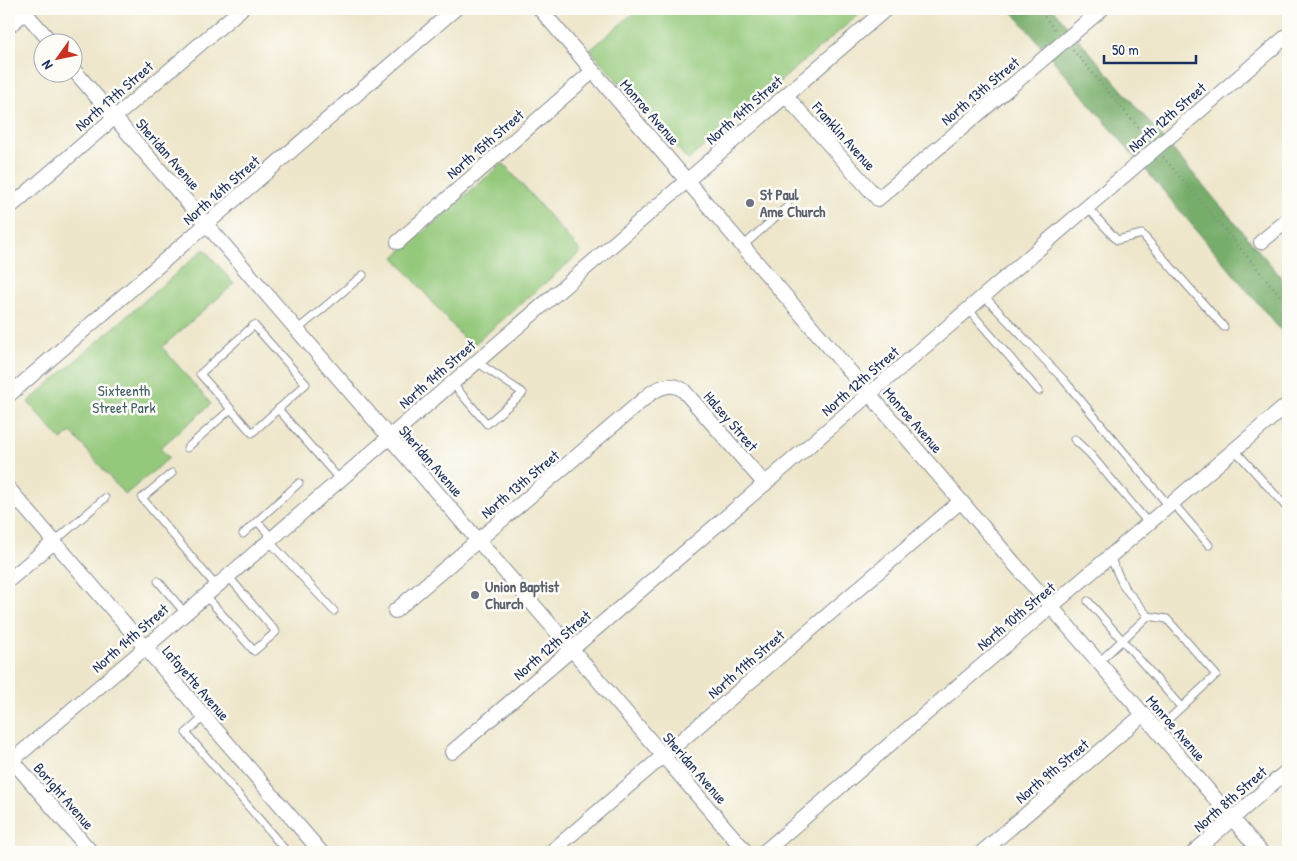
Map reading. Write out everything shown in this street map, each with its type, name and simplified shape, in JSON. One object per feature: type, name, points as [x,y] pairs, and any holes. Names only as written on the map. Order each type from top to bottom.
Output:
[{"type":"street","name":"North 17th Street","points":[[9,208],[241,9]]},
{"type":"street","name":"North 16th Street","points":[[9,395],[455,9]]},
{"type":"street","name":"Monroe Avenue","points":[[540,9],[1262,852]]},
{"type":"street","name":"North 14th Street","points":[[10,762],[145,648],[886,9]]},
{"type":"street","name":"North 13th Street","points":[[878,199],[1102,9]]},
{"type":"street","points":[[9,26],[25,10],[43,32]]},
{"type":"street","name":"North 12th Street","points":[[452,752],[1288,34]]},
{"type":"street","name":"North 15th Street","points":[[398,242],[593,71]]},
{"type":"street","name":"Sheridan Avenue","points":[[82,79],[746,852]]},
{"type":"street","name":"Franklin Avenue","points":[[786,96],[878,199]]},
{"type":"street","points":[[1261,242],[1288,220]]},
{"type":"street","name":"North 13th Street","points":[[395,611],[652,393],[669,386]]},
{"type":"street","name":"Halsey Street","points":[[669,386],[680,388],[684,392],[765,484]]},
{"type":"street","name":"North 10th Street","points":[[764,852],[1288,404]]},
{"type":"street","name":"Lafayette Avenue","points":[[9,489],[321,852]]},
{"type":"street","name":"North 11th Street","points":[[551,852],[961,501]]},
{"type":"street","points":[[9,580],[54,542]]},
{"type":"street","name":"North 9th Street","points":[[982,852],[1144,714]]},
{"type":"street","name":"Boright Avenue","points":[[10,762],[91,852]]},
{"type":"street","name":"North 8th Street","points":[[1194,852],[1288,770]]},
{"type":"lane","points":[[743,246],[788,206]]},
{"type":"lane","points":[[1087,207],[1117,240],[1142,234],[1224,327]]},
{"type":"lane","points":[[297,330],[363,275]]},
{"type":"lane","points":[[984,296],[1063,379],[1209,545]]},
{"type":"lane","points":[[968,309],[1039,391]]},
{"type":"lane","points":[[254,326],[306,384],[252,433],[231,409],[200,374],[254,326]]},
{"type":"lane","points":[[452,383],[487,424],[523,392],[477,362]]},
{"type":"lane","points":[[186,448],[231,409]]},
{"type":"lane","points":[[278,409],[340,480]]},
{"type":"lane","points":[[1074,439],[1090,454],[1149,524]]},
{"type":"lane","points":[[1235,450],[1288,509]]},
{"type":"lane","points":[[172,473],[142,498],[216,586]]},
{"type":"lane","points":[[243,534],[299,483]]},
{"type":"lane","points":[[54,542],[105,498]]},
{"type":"lane","points":[[257,521],[270,539],[334,611]]},
{"type":"lane","points":[[1110,557],[1124,587],[1148,616],[1167,619],[1216,675],[1157,730]]},
{"type":"lane","points":[[206,595],[254,651],[276,632],[228,576]]},
{"type":"lane","points":[[158,581],[185,613]]},
{"type":"lane","points":[[1088,601],[1181,707]]},
{"type":"lane","points":[[1099,662],[1148,616]]},
{"type":"lane","points":[[204,717],[186,733],[288,852]]},
{"type":"green space","points":[[638,9],[865,9],[688,160],[590,50]]},
{"type":"green space","points":[[1010,9],[1053,9],[1288,285],[1288,339]]},
{"type":"green space","points":[[503,163],[581,252],[471,347],[394,257]]},
{"type":"green space","name":"Sixteenth Street Park","points":[[204,249],[234,284],[162,347],[211,404],[160,448],[169,458],[125,495],[71,432],[61,440],[28,402]]},
{"type":"place","name":"St Paul Ame Church","points":[[750,203]]},
{"type":"place","name":"Union Baptist Church","points":[[475,595]]}]
